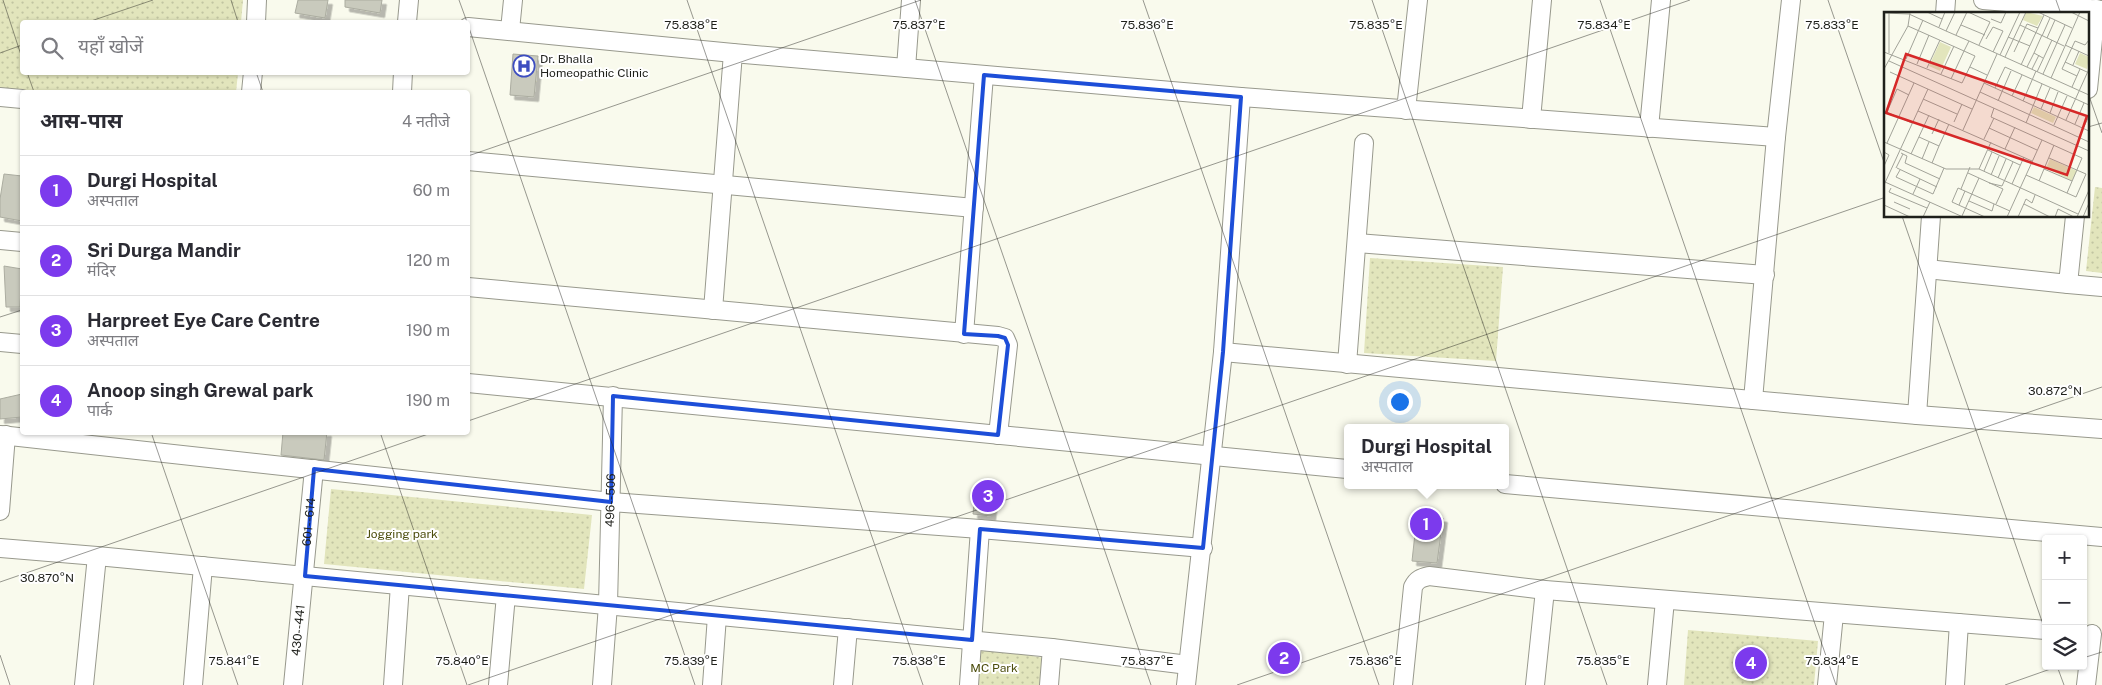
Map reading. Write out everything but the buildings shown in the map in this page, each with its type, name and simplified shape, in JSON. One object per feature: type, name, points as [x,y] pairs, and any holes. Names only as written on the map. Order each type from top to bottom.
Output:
[{"type":"street","points":[[256,20],[257,0]]},
{"type":"street","points":[[407,20],[408,0]]},
{"type":"street","points":[[510,30],[513,0]]},
{"type":"street","points":[[906,68],[911,0]]},
{"type":"street","points":[[1406,110],[1418,0]]},
{"type":"street","points":[[1531,119],[1542,0]]},
{"type":"street","points":[[1649,128],[1661,0]]},
{"type":"street","points":[[1754,400],[1776,137],[1791,0]]},
{"type":"street","points":[[1984,0],[2099,9],[2090,74]]},
{"type":"street","points":[[470,27],[733,53],[1241,97],[1776,137]]},
{"type":"street","points":[[713,310],[733,53]]},
{"type":"street","points":[[251,90],[253,75]]},
{"type":"street","points":[[402,90],[403,75]]},
{"type":"street","points":[[964,334],[984,75]]},
{"type":"street","points":[[0,97],[20,99]]},
{"type":"street","points":[[1186,685],[1203,548],[1223,352],[1241,97]]},
{"type":"street","points":[[1347,364],[1364,143]]},
{"type":"street","points":[[470,161],[974,208]]},
{"type":"street","points":[[1917,415],[1931,218]]},
{"type":"street","points":[[2068,284],[2075,218]]},
{"type":"street","points":[[0,240],[20,242]]},
{"type":"street","points":[[1356,243],[1765,275]]},
{"type":"street","points":[[1927,269],[2102,287]]},
{"type":"street","points":[[470,287],[998,336],[1005,338],[1008,346],[998,435]]},
{"type":"street","points":[[0,342],[20,344]]},
{"type":"street","points":[[1223,352],[1917,415],[2102,429]]},
{"type":"street","points":[[470,383],[1344,470]]},
{"type":"street","name":"496--506","points":[[602,685],[608,605],[613,396]]},
{"type":"street","points":[[0,511],[3,435],[611,502],[980,529],[1203,548]]},
{"type":"street","name":"601--614","points":[[305,576],[314,468]]},
{"type":"street","points":[[1509,484],[2102,537]]},
{"type":"street","points":[[969,685],[980,529]]},
{"type":"street","points":[[0,548],[972,640],[1188,665]]},
{"type":"street","points":[[84,685],[96,556]]},
{"type":"street","points":[[193,685],[203,566]]},
{"type":"street","name":"430--441","points":[[293,685],[305,576]]},
{"type":"street","points":[[1403,685],[1413,587],[1416,582],[1429,576],[1545,590],[2042,630]]},
{"type":"street","points":[[393,685],[400,585]]},
{"type":"street","points":[[1535,685],[1545,590]]},
{"type":"street","points":[[498,685],[506,595]]},
{"type":"street","points":[[1658,685],[1665,600]]},
{"type":"street","points":[[1828,685],[1834,614]]},
{"type":"street","points":[[712,685],[717,616]]},
{"type":"street","points":[[1955,685],[1959,623]]},
{"type":"street","points":[[843,685],[848,628]]},
{"type":"street","points":[[2086,685],[2092,634]]},
{"type":"street","points":[[1049,685],[1052,648]]},
{"type":"highlighted area","points":[[984,75],[1241,97],[1223,352],[1203,548],[980,529],[972,640],[305,576],[314,469],[611,502],[613,396],[998,435],[1008,345],[1005,338],[998,336],[964,334]]},
{"type":"green space","points":[[0,0],[243,0],[241,20],[20,20],[20,75],[238,75],[236,90],[20,91],[0,89]]},
{"type":"green space","points":[[2095,187],[2102,188],[2102,273],[2086,271]]},
{"type":"green space","points":[[1370,258],[1503,267],[1496,361],[1364,353]]},
{"type":"green space","name":"Jogging park","points":[[331,489],[592,515],[584,589],[324,564]]},
{"type":"green space","points":[[1688,630],[1818,641],[1814,685],[1684,685]]},
{"type":"green space","name":"MC Park","points":[[978,647],[1044,658],[1042,685],[975,685]]},
{"type":"place","name":"Dr. Bhalla Homeopathic Clinic","points":[[524,66]]},
{"type":"place","name":"Harpreet Eye Care Centre","points":[[988,496]]},
{"type":"place","name":"Durgi Hospital","points":[[1426,524]]},
{"type":"place","name":"Sri Durga Mandir","points":[[1284,658]]},
{"type":"place","name":"Anoop singh Grewal park","points":[[1751,663]]}]
